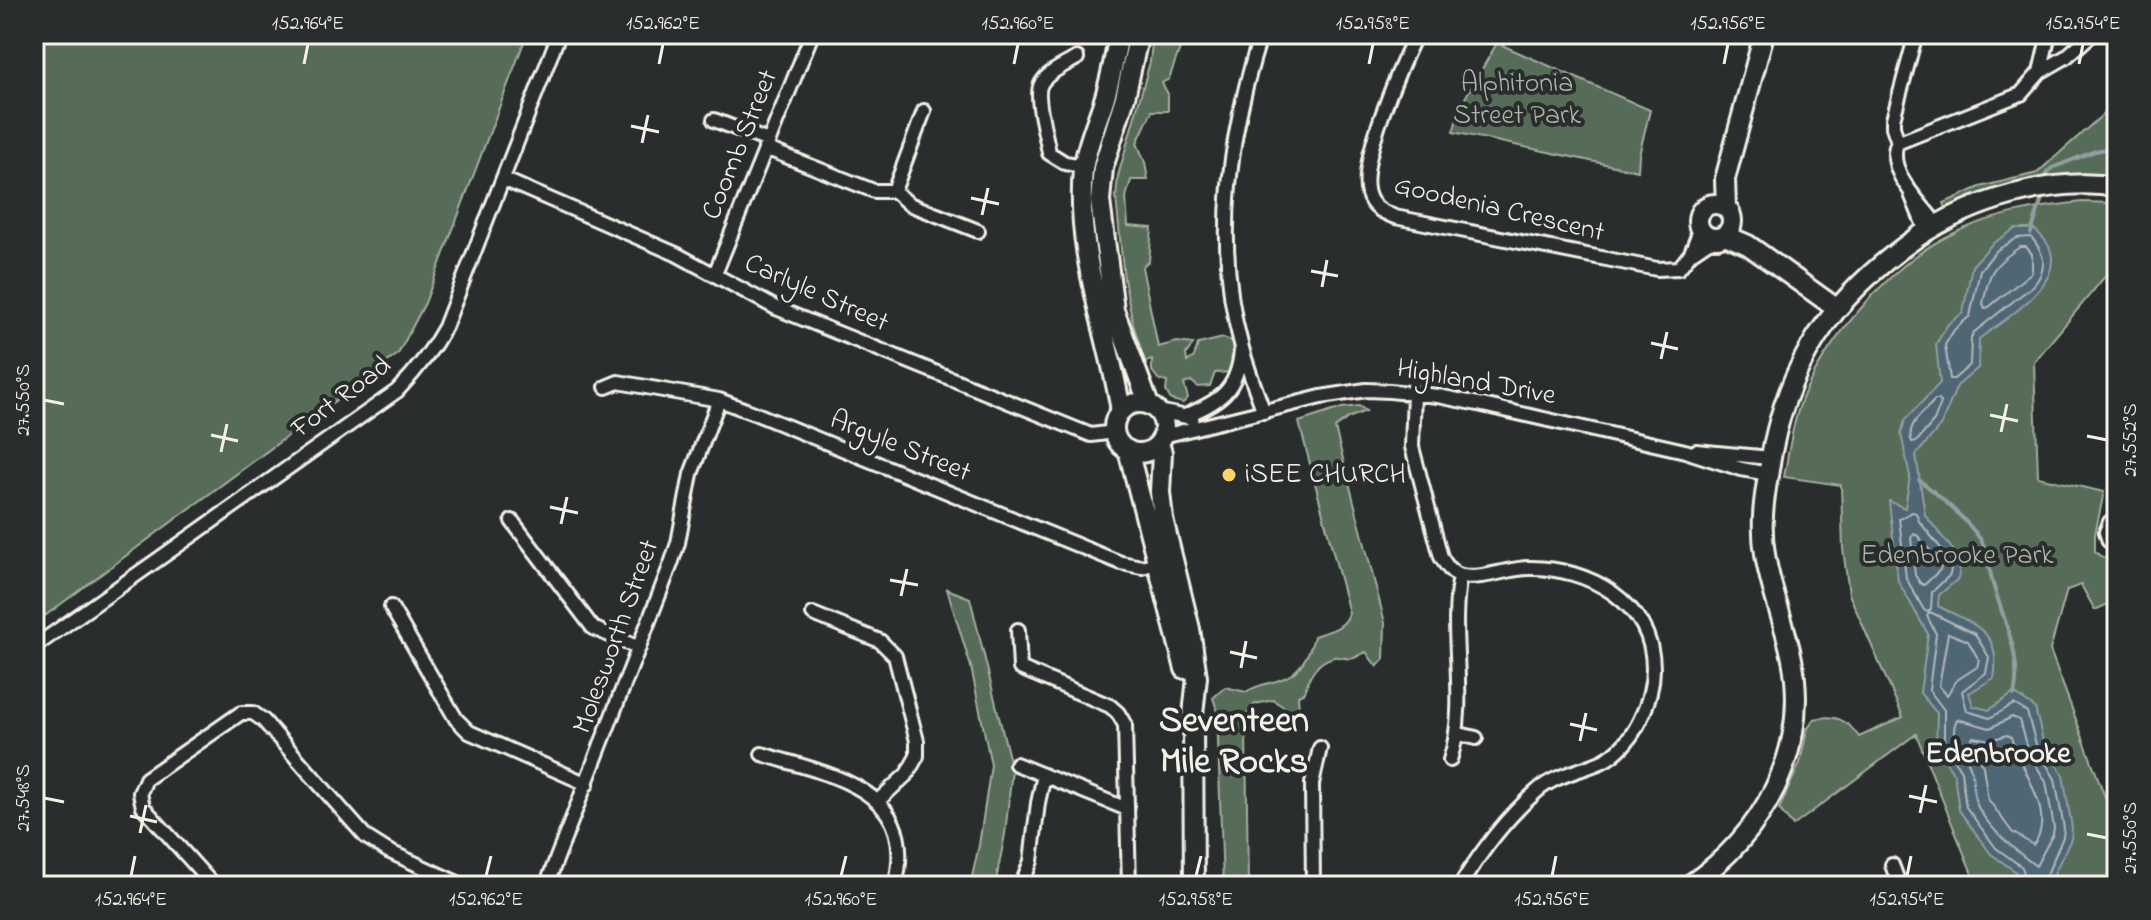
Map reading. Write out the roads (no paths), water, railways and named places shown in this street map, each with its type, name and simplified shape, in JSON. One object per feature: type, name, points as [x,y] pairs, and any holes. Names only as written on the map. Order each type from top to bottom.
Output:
[{"type":"main road","points":[[1119,34],[1113,68],[1083,166],[1082,222],[1087,265],[1121,411]]},
{"type":"main road","points":[[1139,34],[1125,97],[1103,168],[1100,201],[1114,310],[1153,408],[1164,423],[1161,440],[1166,561],[1193,715],[1194,886]]},
{"type":"main road","points":[[1764,34],[1725,179],[1718,223],[1836,308]]},
{"type":"main road","points":[[1688,886],[1729,854],[1752,829],[1781,776],[1795,728],[1796,684],[1792,656],[1765,554],[1762,510],[1775,428],[1791,381],[1822,328],[1836,308],[1890,256],[1931,228],[1997,199],[2035,190],[2078,185],[2117,187]]},
{"type":"main road","points":[[1153,408],[1134,404],[1121,411],[1115,432],[1118,441],[1128,450],[1166,561]]},
{"type":"main road","points":[[1128,450],[1145,452],[1161,440]]},
{"type":"street","name":"Fort Road","points":[[34,647],[397,391],[432,351],[445,327],[559,34]]},
{"type":"street","name":"Coomb Street","points":[[715,274],[812,34]]},
{"type":"street","points":[[1261,34],[1244,86],[1230,166],[1227,227],[1232,302],[1242,348],[1264,412]]},
{"type":"street","name":"Goodenia Crescent","points":[[1416,34],[1387,100],[1366,176],[1368,196],[1378,210],[1395,217],[1657,269],[1679,268],[1718,223]]},
{"type":"street","points":[[1916,34],[1892,122],[1898,142],[1894,163],[1931,228]]},
{"type":"street","points":[[2040,72],[2049,34]]},
{"type":"street","points":[[1898,142],[2017,96],[2040,72],[2066,57],[2092,34]]},
{"type":"street","points":[[1077,58],[1039,85],[1039,96],[1049,153],[1065,163],[1083,166]]},
{"type":"street","points":[[894,191],[924,111]]},
{"type":"street","points":[[714,120],[874,191],[894,191],[909,204],[978,231]]},
{"type":"street","name":"Carlyle Street","points":[[503,179],[676,254],[776,308],[1091,435],[1115,432]]},
{"type":"street","points":[[1185,416],[1223,397],[1240,367],[1242,348]]},
{"type":"street","name":"Argyle Street","points":[[606,387],[618,382],[719,400],[1121,563],[1142,567],[1166,561]]},
{"type":"street","name":"Highland Drive","points":[[1161,440],[1210,423],[1321,397],[1366,390],[1414,393],[1478,404],[1685,451],[1741,469],[1769,466]]},
{"type":"street","points":[[1414,393],[1412,447],[1441,557],[1448,569],[1460,576],[1527,568],[1556,569],[1584,576],[1611,589],[1634,612],[1651,649],[1653,668],[1650,694],[1642,718],[1628,738],[1606,760],[1567,773],[1538,790],[1476,859],[1460,886]]},
{"type":"street","name":"Molesworth Street","points":[[546,886],[678,543],[691,474],[719,400]]},
{"type":"street","name":"Highland Drive","points":[[1153,408],[1210,423]]},
{"type":"street","points":[[2117,518],[2110,522],[2106,532],[2109,541],[2117,545]]},
{"type":"street","points":[[512,521],[593,628],[639,648]]},
{"type":"street","points":[[1450,760],[1459,734],[1459,639],[1455,602],[1460,576]]},
{"type":"street","points":[[391,607],[456,719],[469,732],[587,784]]},
{"type":"street","points":[[813,614],[880,641],[895,656],[917,741],[917,756],[907,774],[879,800]]},
{"type":"street","points":[[1018,630],[1020,668],[1110,706],[1125,725],[1129,886]]},
{"type":"street","points":[[205,883],[143,807],[140,793],[146,779],[241,713],[253,713],[263,720],[366,837],[388,851],[464,886]]},
{"type":"street","points":[[1459,734],[1476,738]]},
{"type":"street","points":[[1313,886],[1312,784],[1320,748]]},
{"type":"street","points":[[762,754],[848,781],[879,800],[896,832],[899,853],[895,886]]},
{"type":"street","points":[[1016,764],[1127,809]]},
{"type":"street","points":[[1021,886],[1031,861],[1044,775]]},
{"type":"street","points":[[1892,865],[1900,886]]},
{"type":"water","points":[[2015,229],[2034,229],[2044,239],[2052,258],[2050,272],[2031,298],[1979,339],[1978,368],[1957,386],[1941,425],[1916,455],[1925,515],[1961,560],[1958,579],[1939,595],[1938,606],[1974,624],[1994,649],[1994,678],[1969,693],[1973,706],[1989,710],[2014,693],[2035,708],[2044,745],[2063,775],[2071,839],[2048,886],[2021,886],[2016,872],[1991,854],[1959,810],[1954,774],[1936,747],[1937,713],[1920,693],[1928,634],[1898,581],[1889,501],[1905,508],[1910,476],[1901,434],[1905,420],[1940,383],[1936,344],[1948,324],[1963,313],[1972,266],[1992,244]]},
{"type":"waterway","points":[[2045,183],[2047,173],[2052,168],[2095,151],[2117,147]]},
{"type":"waterway","points":[[2031,233],[2043,195]]},
{"type":"waterway","points":[[1919,480],[1961,516],[1984,545],[2014,654],[2014,695]]},
{"type":"place","name":"iSEE CHURCH","points":[[1229,475]]},
{"type":"district","name":"Seventeen Mile Rocks","points":[[1234,742]]},
{"type":"district","name":"Edenbrooke","points":[[1998,755]]},
{"type":"park label","name":"Alphitonia Street Park","points":[[1517,100]]},
{"type":"park label","name":"Edenbrooke Park","points":[[1957,556]]}]
